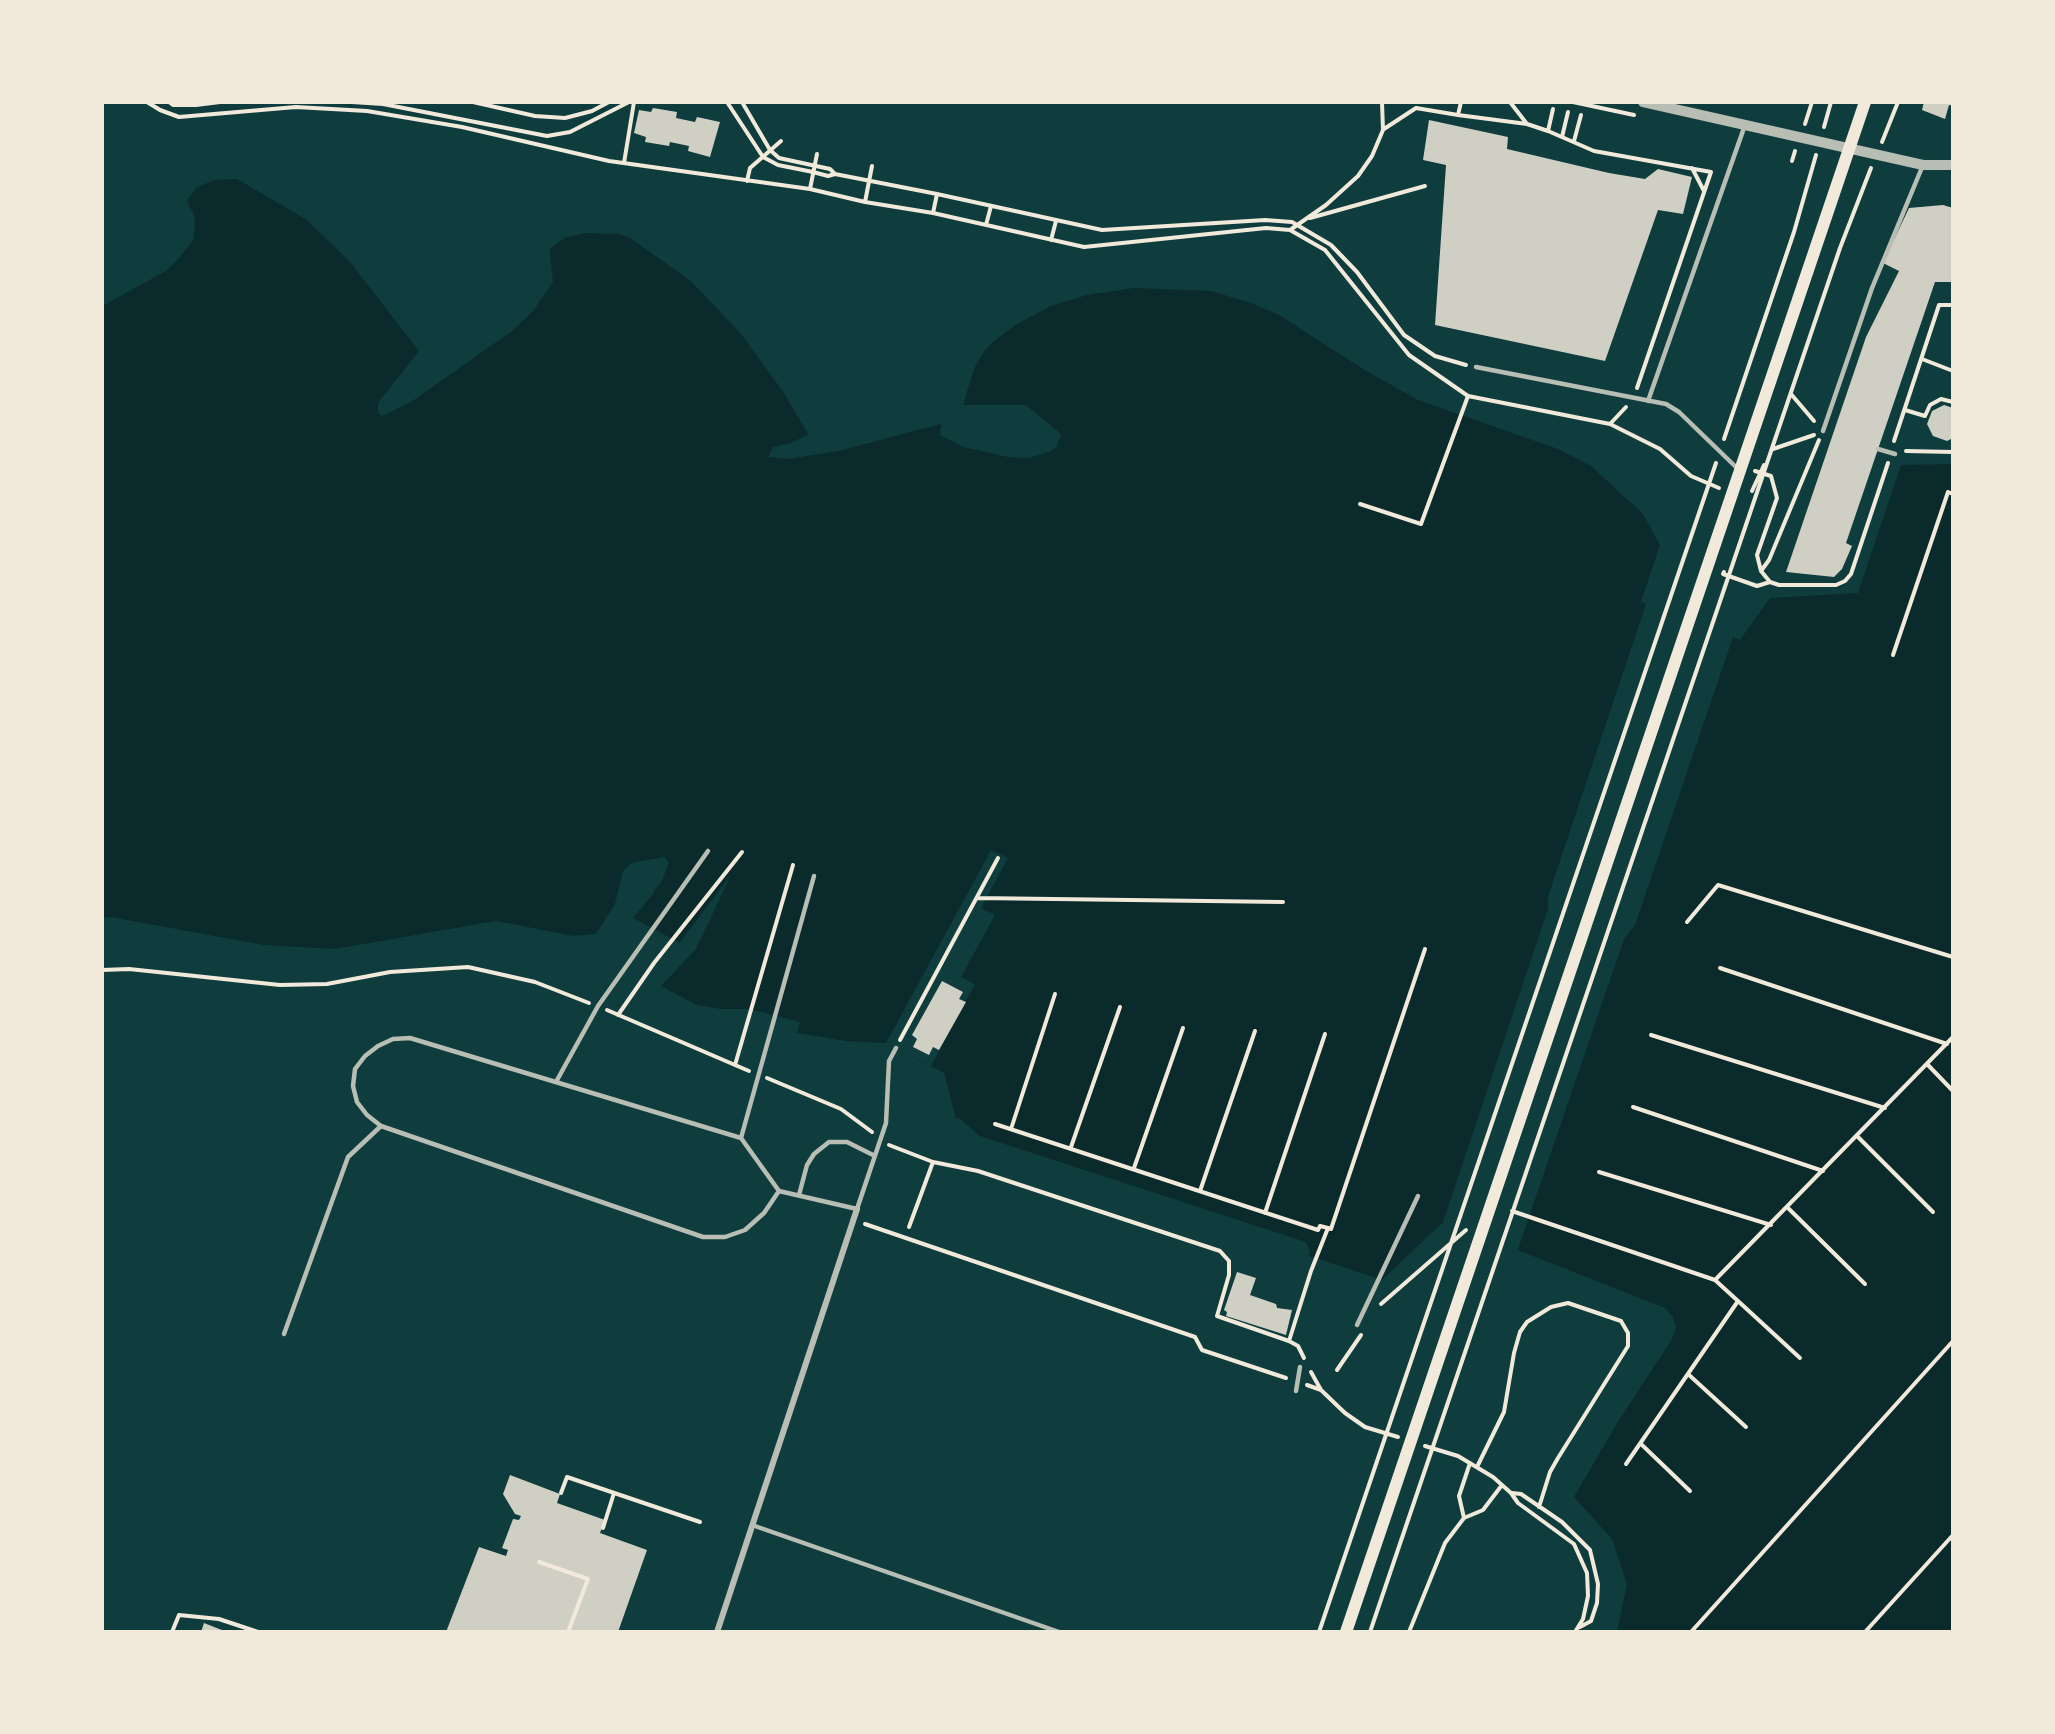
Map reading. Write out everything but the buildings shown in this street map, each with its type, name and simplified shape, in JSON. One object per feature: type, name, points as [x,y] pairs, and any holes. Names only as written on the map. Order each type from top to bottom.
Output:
[{"type":"main road","points":[[1346,1632],[1865,102]]},
{"type":"street","points":[[1643,102],[1923,165],[1953,165]]},
{"type":"street","points":[[717,1632],[857,1209]]},
{"type":"lane","points":[[1648,401],[1745,125]]},
{"type":"lane","points":[[1823,431],[1872,288],[1923,165]]},
{"type":"lane","points":[[1476,368],[1666,404],[1679,412],[1739,467],[1696,587]]},
{"type":"lane","points":[[1878,449],[1895,454]]},
{"type":"lane","points":[[556,1082],[598,1006],[708,851]]},
{"type":"lane","points":[[741,1138],[814,876]]},
{"type":"lane","points":[[779,1191],[764,1213],[745,1230],[725,1238],[703,1236],[381,1126],[367,1115],[357,1102],[353,1086],[355,1069],[364,1056],[393,1039],[410,1038],[741,1138],[779,1191],[857,1209],[886,1123],[889,1061],[896,1048]]},
{"type":"lane","points":[[284,1334],[334,1188],[348,1157],[381,1126]]},
{"type":"lane","points":[[799,1195],[807,1166],[814,1154],[829,1142],[847,1142],[875,1156]]},
{"type":"lane","points":[[1357,1325],[1418,1196]]},
{"type":"lane","points":[[1296,1391],[1300,1368]]},
{"type":"lane","points":[[752,1525],[1059,1632]]},
{"type":"path","points":[[147,102],[160,111],[179,117],[296,107],[367,111],[462,127],[516,142],[624,163],[810,189],[865,202],[933,213],[1084,247],[1266,228],[1290,230],[1326,205],[1358,176],[1372,156],[1383,130],[1382,102]]},
{"type":"path","points":[[169,102],[173,105],[220,102]]},
{"type":"path","points":[[352,102],[383,104],[547,136],[570,132],[629,102]]},
{"type":"path","points":[[473,102],[536,116],[565,118],[592,111],[609,102]]},
{"type":"path","points":[[624,163],[634,102]]},
{"type":"path","points":[[727,102],[763,157],[778,165],[937,194],[1102,230],[1265,220],[1300,225],[1338,252],[1357,272],[1404,335],[1435,356],[1476,368]]},
{"type":"path","points":[[742,102],[770,150],[779,158],[830,169],[835,174]]},
{"type":"path","points":[[1458,115],[1461,102]]},
{"type":"path","points":[[1510,102],[1527,124]]},
{"type":"path","points":[[1808,115],[1812,102]]},
{"type":"path","points":[[1822,135],[1831,102]]},
{"type":"path","points":[[1881,144],[1898,102]]},
{"type":"path","points":[[1383,130],[1416,108],[1527,124],[1594,151],[1711,172],[1633,399],[1610,424]]},
{"type":"path","points":[[1548,131],[1553,110]]},
{"type":"path","points":[[1562,137],[1568,112]]},
{"type":"path","points":[[1574,141],[1581,115]]},
{"type":"path","points":[[747,181],[750,168],[781,141]]},
{"type":"path","points":[[1721,447],[1794,232],[1818,146]]},
{"type":"path","points":[[810,189],[818,154]]},
{"type":"path","points":[[1370,1632],[1836,259],[1873,165]]},
{"type":"path","points":[[865,202],[872,166]]},
{"type":"path","points":[[1692,168],[1705,192]]},
{"type":"path","points":[[1307,219],[1425,186]]},
{"type":"path","points":[[933,213],[937,194]]},
{"type":"path","points":[[986,225],[991,206]]},
{"type":"path","points":[[1051,240],[1056,220]]},
{"type":"path","points":[[1894,441],[1939,305],[1953,305]]},
{"type":"path","points":[[1922,359],[1953,370]]},
{"type":"path","points":[[1791,394],[1802,408]]},
{"type":"path","points":[[1360,504],[1421,524],[1468,396]]},
{"type":"path","points":[[1905,410],[1925,416],[1930,405],[1941,399],[1953,402]]},
{"type":"path","points":[[1748,500],[1771,449],[1823,431]]},
{"type":"path","points":[[1761,572],[1769,560],[1823,431]]},
{"type":"path","points":[[1739,467],[1771,476],[1776,486],[1777,498],[1757,555],[1761,572],[1770,582],[1779,585],[1836,585],[1845,581],[1851,574],[1889,462],[1895,454],[1953,452]]},
{"type":"path","points":[[1319,1632],[1717,458]]},
{"type":"path","points":[[1893,655],[1948,492],[1953,494]]},
{"type":"path","points":[[1723,574],[1757,586],[1770,582]]},
{"type":"path","points":[[742,852],[654,963],[618,1015],[735,1065],[793,865]]},
{"type":"path","points":[[896,1048],[998,858]]},
{"type":"path","points":[[1687,922],[1718,885],[1953,957]]},
{"type":"path","points":[[976,898],[1283,902]]},
{"type":"path","points":[[1289,1341],[1311,1271],[1328,1228],[1330,1229],[1425,949]]},
{"type":"path","points":[[102,970],[129,969],[280,985],[327,984],[390,972],[468,967],[535,982],[574,997]]},
{"type":"path","points":[[1720,968],[1947,1044]]},
{"type":"path","points":[[1011,1129],[1055,994]]},
{"type":"path","points":[[1071,1147],[1120,1007]]},
{"type":"path","points":[[1134,1168],[1183,1028]]},
{"type":"path","points":[[1200,1191],[1255,1031]]},
{"type":"path","points":[[1265,1213],[1325,1034]]},
{"type":"path","points":[[1651,1035],[1885,1108]]},
{"type":"path","points":[[1716,1280],[1953,1037]]},
{"type":"path","points":[[1927,1064],[1953,1091]]},
{"type":"path","points":[[782,1083],[841,1109],[860,1121],[880,1141],[933,1162],[978,1171],[1220,1251],[1228,1261],[1229,1275],[1217,1316],[1289,1341],[1298,1346],[1305,1361]]},
{"type":"path","points":[[1633,1107],[1823,1171]]},
{"type":"path","points":[[995,1124],[1071,1147],[1318,1230],[1320,1226],[1328,1228]]},
{"type":"path","points":[[1857,1136],[1933,1212]]},
{"type":"path","points":[[909,1227],[933,1162]]},
{"type":"path","points":[[1599,1172],[1771,1225]]},
{"type":"path","points":[[1787,1207],[1865,1284]]},
{"type":"path","points":[[1505,1209],[1716,1280],[1800,1358]]},
{"type":"path","points":[[853,1220],[1195,1337],[1202,1350],[1321,1390],[1309,1369]]},
{"type":"path","points":[[1375,1312],[1382,1303],[1468,1228]]},
{"type":"path","points":[[1626,1464],[1738,1301]]},
{"type":"path","points":[[1477,1467],[1504,1412],[1514,1353],[1520,1332],[1527,1322],[1551,1307],[1568,1304],[1621,1321],[1628,1334],[1628,1346],[1558,1458],[1539,1507]]},
{"type":"path","points":[[1337,1370],[1363,1332]]},
{"type":"path","points":[[1691,1632],[1953,1341]]},
{"type":"path","points":[[1688,1374],[1746,1427]]},
{"type":"path","points":[[1641,1444],[1690,1491]]},
{"type":"path","points":[[1464,1518],[1459,1496],[1470,1463]]},
{"type":"path","points":[[561,1493],[567,1477],[700,1522]]},
{"type":"path","points":[[1409,1632],[1445,1543],[1464,1518],[1483,1510],[1503,1485]]},
{"type":"path","points":[[603,1528],[614,1493]]},
{"type":"path","points":[[1575,1632],[1586,1625],[1595,1614],[1598,1584],[1590,1550],[1574,1531],[1521,1494],[1512,1493],[1518,1503],[1574,1544],[1582,1557],[1587,1573],[1588,1596],[1580,1627]]},
{"type":"path","points":[[1865,1632],[1953,1535]]},
{"type":"path","points":[[539,1562],[588,1578],[568,1632]]},
{"type":"path","points":[[172,1632],[179,1615],[219,1618],[258,1632]]},
{"type":"water","points":[[237,179],[307,220],[350,262],[419,351],[407,371],[415,382],[427,382],[530,309],[545,281],[546,260],[550,249],[564,238],[586,233],[619,234],[630,238],[691,281],[742,335],[784,393],[808,434],[820,447],[838,451],[942,423],[1005,447],[1037,444],[1045,432],[1014,407],[963,405],[974,369],[982,354],[994,341],[1017,324],[1051,306],[1087,295],[1134,288],[1211,291],[1251,303],[1279,315],[1363,369],[1418,400],[1558,449],[1591,466],[1643,514],[1660,545],[1641,602],[1740,640],[1770,598],[1858,593],[1901,465],[1953,464],[1953,1632],[1617,1632],[1627,1584],[1612,1539],[1574,1497],[1616,1425],[1672,1339],[1676,1328],[1673,1317],[1665,1308],[1444,1221],[1382,1280],[977,1145],[958,1126],[944,1073],[886,1043],[846,1041],[797,1033],[800,1022],[749,1009],[721,1009],[697,1005],[651,981],[680,943],[633,918],[654,893],[648,886],[596,934],[573,936],[496,921],[336,949],[270,952],[165,931],[102,929],[102,296],[151,269],[183,242],[194,215],[187,201],[196,188],[214,180]]},
{"type":"pier","points":[[185,199],[194,215],[195,224],[193,240],[180,257],[166,271],[102,306],[102,293],[150,266],[180,240],[190,215]]},
{"type":"pier","points":[[549,246],[553,282],[533,311],[512,331],[411,402],[382,416],[378,413],[378,403],[419,351],[422,349],[410,371],[416,379],[426,379],[527,307],[542,281],[543,259]]},
{"type":"pier","points":[[962,394],[963,405],[1026,405],[1061,434],[1057,446],[1051,451],[1029,458],[1008,457],[963,447],[940,435],[941,424],[838,451],[788,459],[768,457],[773,447],[791,443],[811,433],[822,444],[838,448],[942,420],[1006,445],[1029,444],[1041,436],[1040,429],[1013,410],[961,407]]},
{"type":"pier","points":[[1647,601],[1734,634],[1635,925],[1624,939],[1517,1252],[1445,1224],[1441,1228],[1548,909],[1548,897]]},
{"type":"pier","points":[[991,850],[1008,858],[981,908],[995,915],[961,977],[975,984],[931,1066],[886,1043]]},
{"type":"pier","points":[[664,857],[669,862],[662,881],[631,920],[631,916],[649,890],[622,911],[596,937],[573,939],[496,924],[336,952],[270,955],[164,934],[102,932],[102,918],[111,917],[264,945],[336,949],[496,921],[573,936],[596,934],[615,904],[623,871],[631,863]]},
{"type":"pier","points":[[731,875],[696,949],[658,989],[649,983]]},
{"type":"pier","points":[[959,1118],[980,1136],[1306,1242],[1310,1252],[1306,1258],[977,1148],[956,1127],[954,1120]]}]
